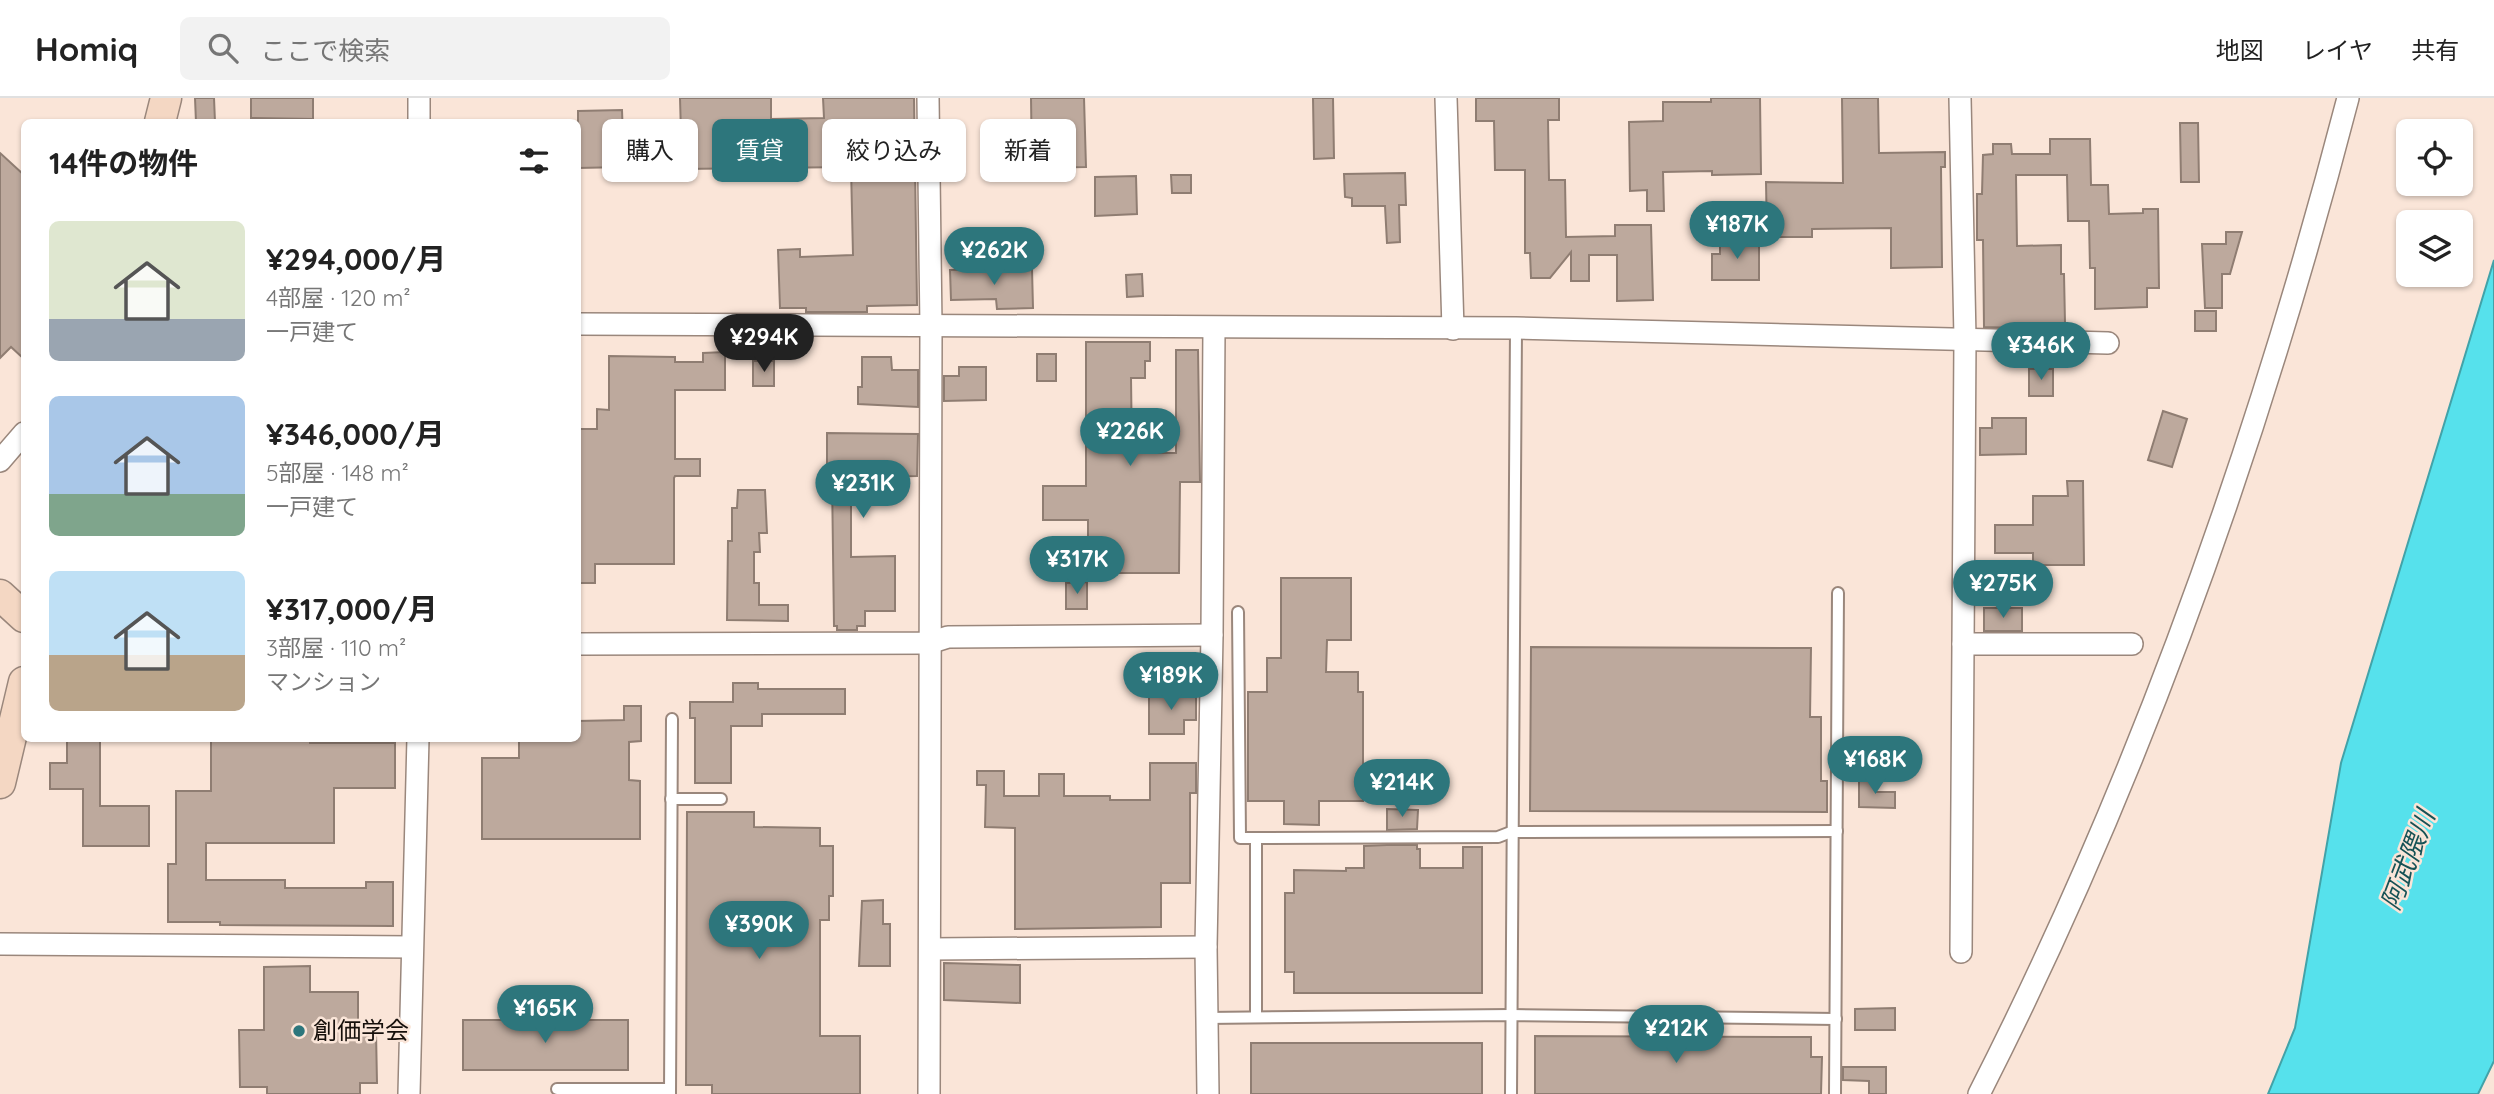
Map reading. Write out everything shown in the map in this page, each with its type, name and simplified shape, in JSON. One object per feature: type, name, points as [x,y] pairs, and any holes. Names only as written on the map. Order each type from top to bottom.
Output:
[{"type":"street","points":[[161,119],[166,98]]},
{"type":"street","points":[[419,98],[419,119]]},
{"type":"street","points":[[928,98],[931,327],[929,1094]]},
{"type":"street","points":[[1446,98],[1453,329]]},
{"type":"street","points":[[1960,98],[1965,338],[1961,952]]},
{"type":"street","points":[[1979,1094],[2125,779],[2204,572],[2282,334],[2348,98]]},
{"type":"street","points":[[581,324],[1516,328],[2108,343]]},
{"type":"street","points":[[1208,1094],[1206,947],[1214,327]]},
{"type":"street","points":[[0,461],[21,436]]},
{"type":"street","points":[[0,595],[21,615]]},
{"type":"street","points":[[581,643],[929,643],[948,637],[1212,635]]},
{"type":"street","points":[[1963,644],[2132,643]]},
{"type":"street","points":[[0,783],[21,695]]},
{"type":"street","points":[[409,1094],[418,742]]},
{"type":"street","points":[[0,944],[412,947]]},
{"type":"street","points":[[930,949],[1206,947]]},
{"type":"lane","points":[[1511,1094],[1516,328]]},
{"type":"lane","points":[[1835,1094],[1838,593]]},
{"type":"lane","points":[[1238,612],[1240,838],[1498,836],[1511,832],[1837,831]]},
{"type":"lane","points":[[557,1089],[670,1091],[672,719]]},
{"type":"lane","points":[[671,799],[721,799]]},
{"type":"lane","points":[[1256,838],[1256,1017]]},
{"type":"lane","points":[[1206,1018],[1511,1015],[1836,1019]]},
{"type":"water","name":"阿武隈川","points":[[2494,260],[2494,1061],[2478,1094],[2268,1094],[2295,1028],[2341,763]]},
{"type":"building","points":[[195,98],[214,98],[215,119],[196,119]]},
{"type":"building","points":[[251,98],[313,98],[313,119],[251,118]]},
{"type":"building","points":[[680,98],[771,98],[771,119],[712,119],[712,169],[698,169],[698,119],[681,119]]},
{"type":"building","points":[[823,98],[914,98],[914,119],[822,119],[822,167],[808,168],[808,119],[771,119],[824,118]]},
{"type":"building","points":[[1031,98],[1084,98],[1086,167],[1076,167],[1076,119],[1031,119]]},
{"type":"building","points":[[1313,98],[1333,98],[1334,158],[1314,159]]},
{"type":"building","points":[[1476,98],[1559,98],[1559,120],[1548,120],[1549,180],[1565,180],[1566,237],[1615,236],[1615,225],[1651,225],[1653,300],[1617,301],[1617,255],[1589,255],[1589,281],[1571,281],[1571,252],[1550,278],[1531,278],[1530,253],[1525,253],[1525,170],[1495,170],[1494,121],[1476,121]]},
{"type":"building","points":[[1711,98],[1760,98],[1761,174],[1663,172],[1664,211],[1647,211],[1647,190],[1630,191],[1629,122],[1663,121],[1663,102],[1711,102]]},
{"type":"building","points":[[1842,98],[1878,98],[1879,153],[1945,152],[1945,167],[1941,167],[1942,267],[1891,268],[1891,228],[1812,229],[1812,237],[1767,237],[1766,182],[1843,183]]},
{"type":"building","points":[[622,110],[622,119],[602,119],[602,167],[581,168],[581,119],[578,119],[578,111]]},
{"type":"building","points":[[2180,123],[2198,123],[2199,182],[2181,182]]},
{"type":"building","points":[[2050,139],[2090,139],[2091,185],[2108,185],[2109,214],[2143,213],[2143,209],[2158,209],[2159,288],[2147,288],[2147,307],[2095,309],[2095,268],[2090,268],[2089,221],[2068,221],[2067,175],[2016,175],[2017,246],[2061,245],[2065,323],[2018,324],[2018,328],[1984,327],[1983,240],[1977,240],[1977,194],[1982,194],[1983,155],[1993,154],[1993,144],[2011,144],[2012,154],[2050,154]]},
{"type":"building","points":[[0,153],[21,172],[21,356],[11,347],[0,358]]},
{"type":"building","points":[[1405,173],[1406,205],[1399,205],[1400,242],[1387,243],[1385,206],[1352,206],[1352,198],[1345,197],[1344,174]]},
{"type":"building","points":[[1171,175],[1191,175],[1191,193],[1172,193]]},
{"type":"building","points":[[1136,176],[1137,214],[1095,216],[1095,177]]},
{"type":"building","points":[[851,182],[915,182],[917,305],[867,306],[867,312],[806,312],[806,308],[780,308],[778,250],[800,249],[800,257],[853,255]]},
{"type":"building","points":[[2226,232],[2242,232],[2230,274],[2222,274],[2222,308],[2205,308],[2202,244],[2226,244]]},
{"type":"building","points":[[1720,241],[1759,241],[1759,280],[1712,280],[1712,254],[1720,254]]},
{"type":"building","points":[[1032,269],[1033,308],[997,309],[996,299],[951,300],[950,270]]},
{"type":"building","points":[[1142,274],[1143,296],[1127,297],[1126,275]]},
{"type":"building","points":[[2195,311],[2216,311],[2216,331],[2195,331]]},
{"type":"building","points":[[1086,342],[1150,342],[1150,361],[1145,361],[1145,378],[1131,378],[1132,453],[1176,453],[1176,350],[1198,350],[1200,482],[1180,482],[1179,573],[1074,573],[1074,553],[1088,553],[1088,520],[1043,520],[1043,486],[1086,486]]},
{"type":"building","points":[[725,352],[725,390],[675,390],[675,459],[700,459],[700,476],[674,478],[674,564],[595,564],[595,583],[581,583],[581,429],[597,429],[597,409],[609,410],[609,356],[675,357],[675,362],[703,362],[703,353]]},
{"type":"building","points":[[1037,354],[1056,354],[1056,381],[1037,381]]},
{"type":"building","points":[[862,357],[891,357],[892,370],[918,370],[918,407],[858,404],[858,387],[862,387]]},
{"type":"building","points":[[753,361],[774,361],[774,386],[753,386]]},
{"type":"building","points":[[959,367],[986,367],[986,400],[944,401],[944,376],[959,376]]},
{"type":"building","points":[[2029,369],[2053,369],[2053,396],[2029,396]]},
{"type":"building","points":[[2163,411],[2187,419],[2172,467],[2148,460]]},
{"type":"building","points":[[1992,418],[2026,418],[2026,454],[1980,455],[1980,428],[1992,428]]},
{"type":"building","points":[[827,433],[918,434],[917,476],[868,477],[868,496],[851,496],[851,557],[895,556],[895,611],[865,611],[865,626],[857,626],[857,630],[837,630],[837,626],[834,626],[832,477],[827,477]]},
{"type":"building","points":[[2067,481],[2083,481],[2084,565],[2033,565],[2033,553],[1995,553],[1995,525],[2033,525],[2033,496],[2068,496]]},
{"type":"building","points":[[738,490],[765,490],[767,533],[759,533],[760,552],[754,552],[754,583],[759,583],[759,605],[788,605],[788,621],[727,620],[728,541],[732,541],[732,508],[737,508]]},
{"type":"building","points":[[1281,578],[1351,578],[1351,640],[1327,640],[1326,672],[1358,672],[1358,692],[1363,692],[1363,801],[1319,801],[1319,825],[1284,824],[1284,801],[1248,801],[1248,692],[1267,692],[1267,658],[1281,658]]},
{"type":"building","points":[[1087,582],[1087,609],[1066,609],[1066,583]]},
{"type":"building","points":[[1984,608],[2022,608],[2022,631],[1984,631]]},
{"type":"building","points":[[1531,647],[1811,648],[1810,717],[1821,717],[1821,781],[1827,781],[1827,812],[1530,811]]},
{"type":"building","points":[[733,683],[758,683],[758,689],[845,689],[845,714],[762,714],[762,726],[731,726],[731,783],[695,783],[695,718],[690,718],[690,702],[733,702]]},
{"type":"building","points":[[1149,693],[1196,693],[1196,720],[1184,720],[1184,734],[1149,734]]},
{"type":"building","points":[[624,706],[641,706],[641,741],[629,742],[629,780],[640,781],[640,839],[482,839],[482,758],[519,758],[519,742],[581,742],[581,721],[624,720]]},
{"type":"building","points":[[67,742],[100,742],[100,806],[149,806],[149,846],[83,846],[83,789],[50,789],[50,763],[67,763]]},
{"type":"building","points":[[211,742],[395,743],[395,788],[334,788],[334,843],[206,843],[206,880],[285,880],[285,888],[366,888],[366,882],[393,882],[393,926],[168,922],[168,864],[176,864],[176,791],[211,791]]},
{"type":"building","points":[[1150,763],[1196,763],[1196,793],[1190,793],[1190,883],[1161,883],[1161,927],[1015,929],[1015,828],[985,827],[986,785],[977,785],[977,771],[1004,771],[1004,796],[1039,796],[1039,774],[1064,774],[1064,796],[1110,796],[1110,800],[1150,800]]},
{"type":"building","points":[[1859,780],[1876,780],[1876,792],[1895,792],[1895,808],[1859,807]]},
{"type":"building","points":[[1387,809],[1418,810],[1417,829],[1387,830]]},
{"type":"building","points":[[687,812],[754,812],[754,827],[820,828],[820,846],[833,846],[833,896],[829,896],[829,920],[820,920],[820,1036],[860,1036],[860,1094],[712,1094],[712,1085],[686,1085]]},
{"type":"building","points":[[1417,845],[1417,849],[1420,849],[1420,868],[1463,868],[1463,847],[1482,847],[1482,993],[1294,993],[1294,972],[1285,972],[1285,893],[1294,893],[1294,870],[1346,871],[1346,868],[1364,868],[1364,846]]},
{"type":"building","points":[[883,900],[883,924],[890,924],[890,966],[859,966],[862,901]]},
{"type":"building","points":[[944,963],[1020,965],[1020,1003],[944,1000]]},
{"type":"building","name":"創価学会","points":[[310,966],[310,992],[358,992],[358,1032],[376,1032],[377,1083],[360,1083],[360,1094],[267,1094],[267,1087],[240,1087],[239,1030],[264,1030],[264,967]]},
{"type":"building","points":[[1895,1008],[1895,1030],[1855,1030],[1855,1009]]},
{"type":"building","points":[[463,1020],[628,1020],[628,1070],[463,1070]]},
{"type":"building","points":[[1535,1036],[1811,1037],[1811,1057],[1822,1057],[1821,1094],[1535,1094]]},
{"type":"building","points":[[1251,1043],[1482,1043],[1482,1094],[1251,1094]]},
{"type":"building","points":[[1843,1067],[1886,1067],[1886,1094],[1869,1094],[1869,1081],[1843,1080]]},
{"type":"place","name":"創価学会","points":[[299,1031]]}]
